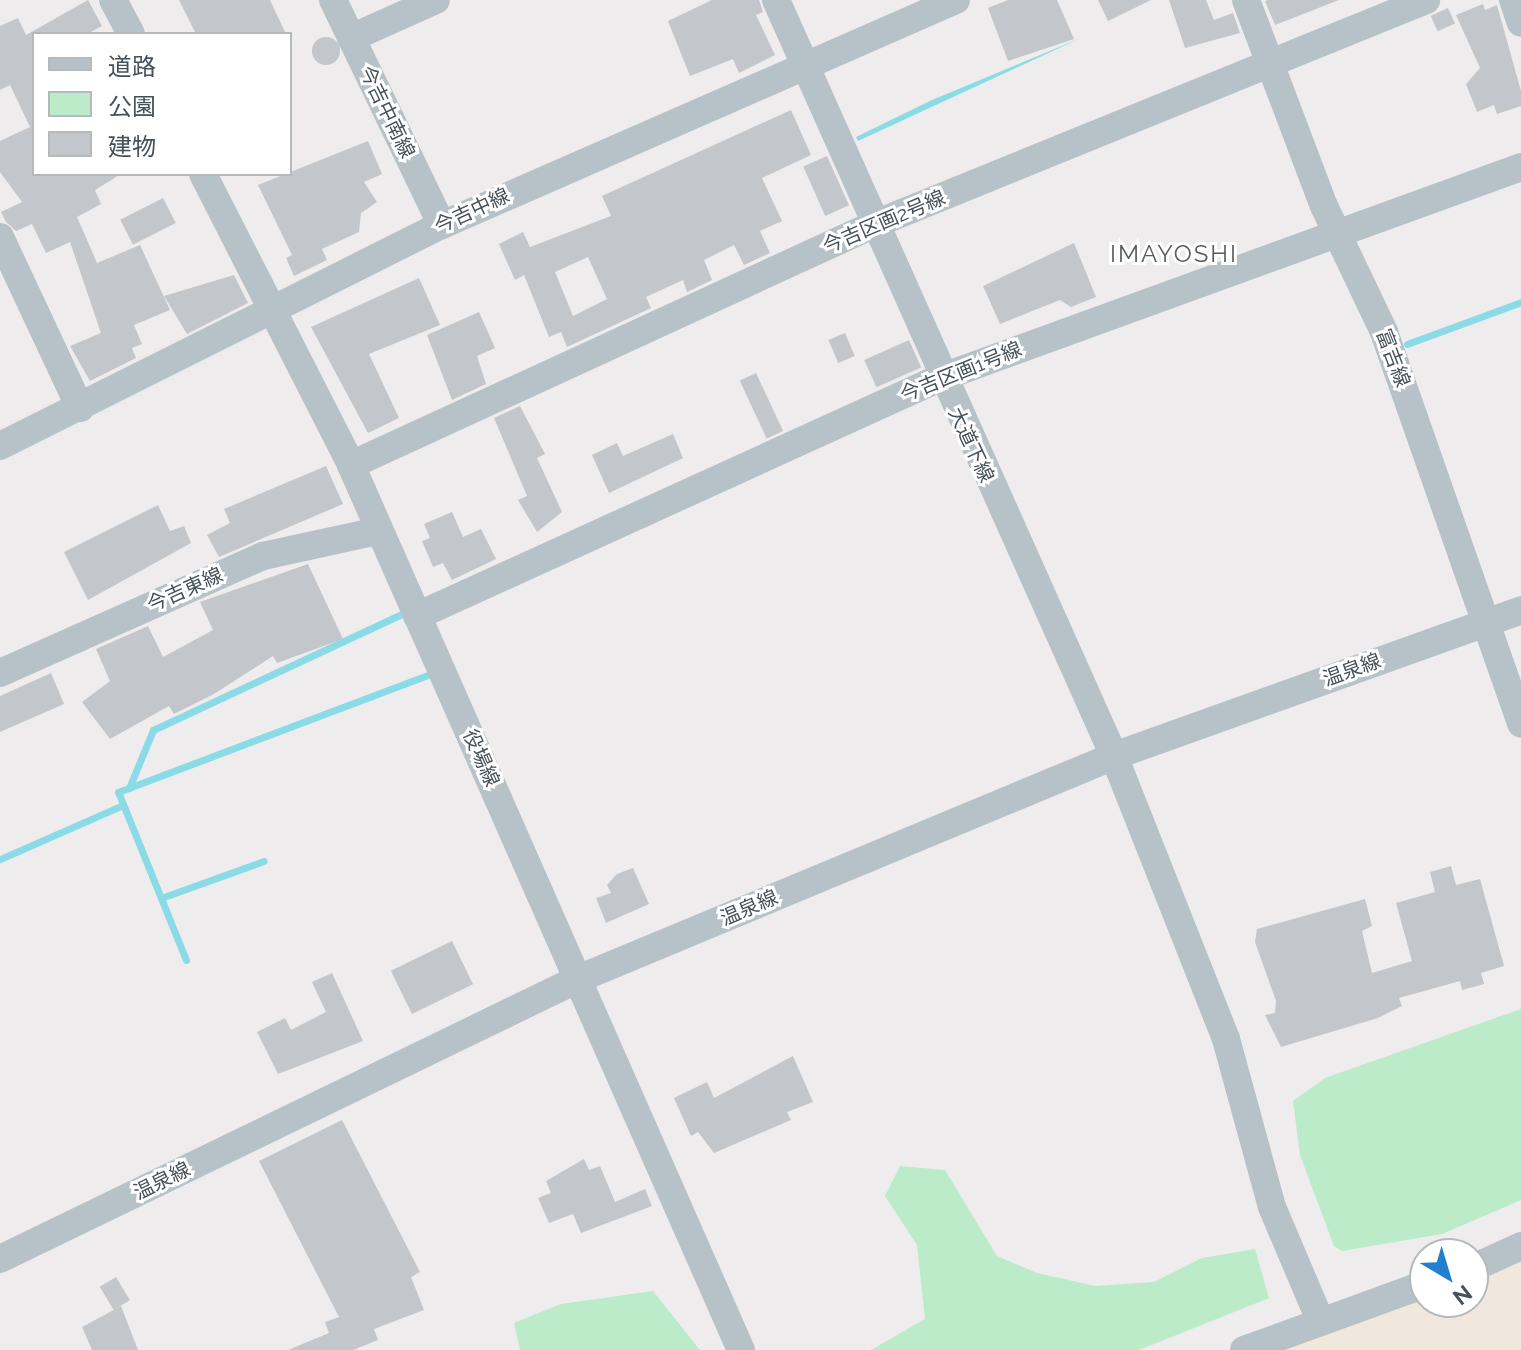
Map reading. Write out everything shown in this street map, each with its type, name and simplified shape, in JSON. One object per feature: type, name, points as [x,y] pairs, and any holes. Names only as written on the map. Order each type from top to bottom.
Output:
[{"type":"street","points":[[113,0],[130,32]]},
{"type":"street","name":"今吉中南線","points":[[333,0],[442,225]]},
{"type":"street","points":[[351,38],[436,0]]},
{"type":"street","name":"大道下線","points":[[776,0],[940,378],[1114,756],[1226,1039],[1272,1207],[1320,1320]]},
{"type":"street","name":"今吉中線","points":[[0,446],[275,312],[442,225],[803,61],[954,0]]},
{"type":"street","name":"富吉線","points":[[1246,0],[1324,206],[1341,232],[1490,621],[1521,724]]},
{"type":"street","name":"今吉区画2号線","points":[[351,465],[875,224],[1426,0]]},
{"type":"street","points":[[1513,0],[1521,23]]},
{"type":"street","name":"今吉区画1号線","points":[[417,616],[940,378],[1521,167]]},
{"type":"street","name":"役場線","points":[[204,176],[351,465],[741,1350]]},
{"type":"street","points":[[0,237],[80,408]]},
{"type":"street","name":"今吉東線","points":[[0,673],[263,556],[378,531]]},
{"type":"street","name":"温泉線","points":[[0,1259],[578,979],[1114,756],[1521,610]]},
{"type":"street","points":[[1489,1261],[1521,1246]]},
{"type":"street","points":[[1244,1350],[1409,1289]]},
{"type":"green space","points":[[1521,1009],[1521,1200],[1442,1234],[1342,1251],[1334,1246],[1300,1155],[1293,1101],[1325,1078]]},
{"type":"green space","points":[[900,1166],[945,1170],[997,1256],[1037,1273],[1095,1286],[1154,1282],[1202,1258],[1255,1249],[1269,1298],[1139,1350],[871,1350],[925,1319],[917,1245],[885,1196]]},
{"type":"green space","points":[[653,1291],[700,1350],[520,1350],[514,1323],[561,1304]]},
{"type":"sand","points":[[1521,1256],[1521,1350],[1262,1350],[1409,1299],[1409,1318],[1489,1318],[1489,1269]]},
{"type":"water","points":[[1081,38],[858,141],[856,137],[932,100]]},
{"type":"building","points":[[88,0],[102,26],[91,32],[32,32],[32,176],[118,176],[95,190],[101,204],[77,217],[97,263],[140,245],[170,310],[134,325],[142,344],[132,348],[136,358],[90,381],[70,346],[101,333],[70,242],[46,253],[32,224],[16,231],[1,212],[22,202],[0,172],[0,141],[30,127],[10,85],[0,90],[0,26],[18,18],[26,35]]},
{"type":"building","points":[[179,0],[270,0],[285,32],[195,32]]},
{"type":"building","points":[[712,0],[759,0],[763,12],[756,15],[775,55],[739,73],[733,59],[690,76],[668,21]]},
{"type":"building","points":[[1008,0],[1057,0],[1074,39],[1008,61],[988,8]]},
{"type":"building","points":[[1098,0],[1151,0],[1108,21]]},
{"type":"building","points":[[1169,0],[1206,0],[1214,20],[1233,13],[1240,33],[1185,48]]},
{"type":"building","points":[[1268,0],[1339,0],[1275,25],[1265,1]]},
{"type":"building","points":[[1483,4],[1485,10],[1497,5],[1521,91],[1521,106],[1497,114],[1494,105],[1477,112],[1466,84],[1480,68],[1456,15]]},
{"type":"building","points":[[1448,8],[1455,24],[1438,31],[1431,16]]},
{"type":"building","points":[[326,37],[336,41],[340,51],[336,61],[326,65],[316,61],[312,51],[316,41]]},
{"type":"building","points":[[791,110],[811,155],[762,178],[782,221],[760,231],[770,253],[744,265],[734,245],[704,260],[712,280],[687,292],[683,280],[646,297],[651,308],[567,347],[561,332],[549,337],[524,275],[515,280],[499,244],[523,232],[530,247],[611,216],[602,196]],"holes":[[[588,257],[607,299],[573,316],[555,272]]]},
{"type":"building","points":[[368,141],[382,174],[364,182],[377,202],[361,213],[359,232],[322,249],[327,260],[294,276],[286,258],[292,255],[258,185],[280,176],[292,176],[292,171]]},
{"type":"building","points":[[827,156],[849,205],[825,216],[803,167]]},
{"type":"building","points":[[163,198],[176,223],[133,245],[120,220]]},
{"type":"building","points":[[1074,243],[1096,297],[1071,307],[1060,300],[1000,324],[983,286]]},
{"type":"building","points":[[234,275],[248,303],[187,334],[164,296]]},
{"type":"building","points":[[419,278],[440,325],[369,354],[399,418],[368,433],[311,327]]},
{"type":"building","points":[[479,312],[495,348],[477,356],[486,384],[452,400],[427,335]]},
{"type":"building","points":[[845,333],[855,356],[838,363],[828,340]]},
{"type":"building","points":[[909,340],[921,367],[876,387],[864,360]]},
{"type":"building","points":[[756,373],[783,431],[767,439],[740,381]]},
{"type":"building","points":[[520,406],[545,454],[537,458],[562,512],[537,532],[518,500],[527,496],[494,418]]},
{"type":"building","points":[[673,434],[683,458],[609,493],[592,455],[617,443],[623,456]]},
{"type":"building","points":[[326,466],[343,504],[219,557],[207,535],[230,523],[224,509]]},
{"type":"building","points":[[158,505],[170,531],[184,526],[191,543],[88,600],[64,552]]},
{"type":"building","points":[[452,512],[463,537],[481,529],[496,559],[452,580],[443,563],[433,567],[422,541],[430,538],[424,524]]},
{"type":"building","points":[[308,564],[343,639],[277,663],[273,656],[214,694],[174,714],[169,706],[110,739],[82,702],[110,681],[96,649],[148,626],[163,657],[213,630],[200,602]]},
{"type":"building","points":[[51,673],[64,704],[0,732],[0,696]]},
{"type":"building","points":[[1451,866],[1456,885],[1480,879],[1504,966],[1481,973],[1484,984],[1462,990],[1460,981],[1399,998],[1402,1006],[1378,1018],[1281,1047],[1265,1015],[1275,1013],[1276,1001],[1255,942],[1257,929],[1365,899],[1372,926],[1362,931],[1372,973],[1412,961],[1396,903],[1435,892],[1430,872]]},
{"type":"building","points":[[633,868],[649,904],[606,923],[596,898],[611,893],[607,885],[617,874]]},
{"type":"building","points":[[452,941],[473,984],[412,1014],[391,971]]},
{"type":"building","points":[[332,973],[363,1041],[278,1074],[257,1032],[285,1018],[291,1030],[326,1012],[312,982]]},
{"type":"building","points":[[793,1056],[813,1102],[787,1112],[791,1120],[714,1153],[698,1132],[691,1136],[674,1098],[707,1082],[714,1098]]},
{"type":"building","points":[[342,1120],[420,1272],[411,1277],[424,1310],[374,1329],[378,1340],[353,1350],[288,1350],[329,1333],[325,1322],[339,1317],[259,1161]]},
{"type":"building","points":[[584,1159],[589,1170],[600,1166],[615,1202],[645,1189],[652,1206],[581,1233],[573,1214],[549,1223],[538,1198],[551,1193],[546,1181]]},
{"type":"building","points":[[116,1277],[130,1300],[114,1310],[100,1287]]},
{"type":"building","points":[[121,1306],[138,1350],[92,1350],[82,1327]]},
{"type":"waterway","points":[[1407,344],[1521,302]]},
{"type":"waterway","points":[[129,788],[153,730],[402,614]]},
{"type":"waterway","points":[[186,960],[118,792],[430,674]]},
{"type":"waterway","points":[[0,859],[123,805]]},
{"type":"waterway","points":[[161,898],[264,861]]},
{"type":"district","name":"IMAYOSHI","points":[[1174,254]]}]
